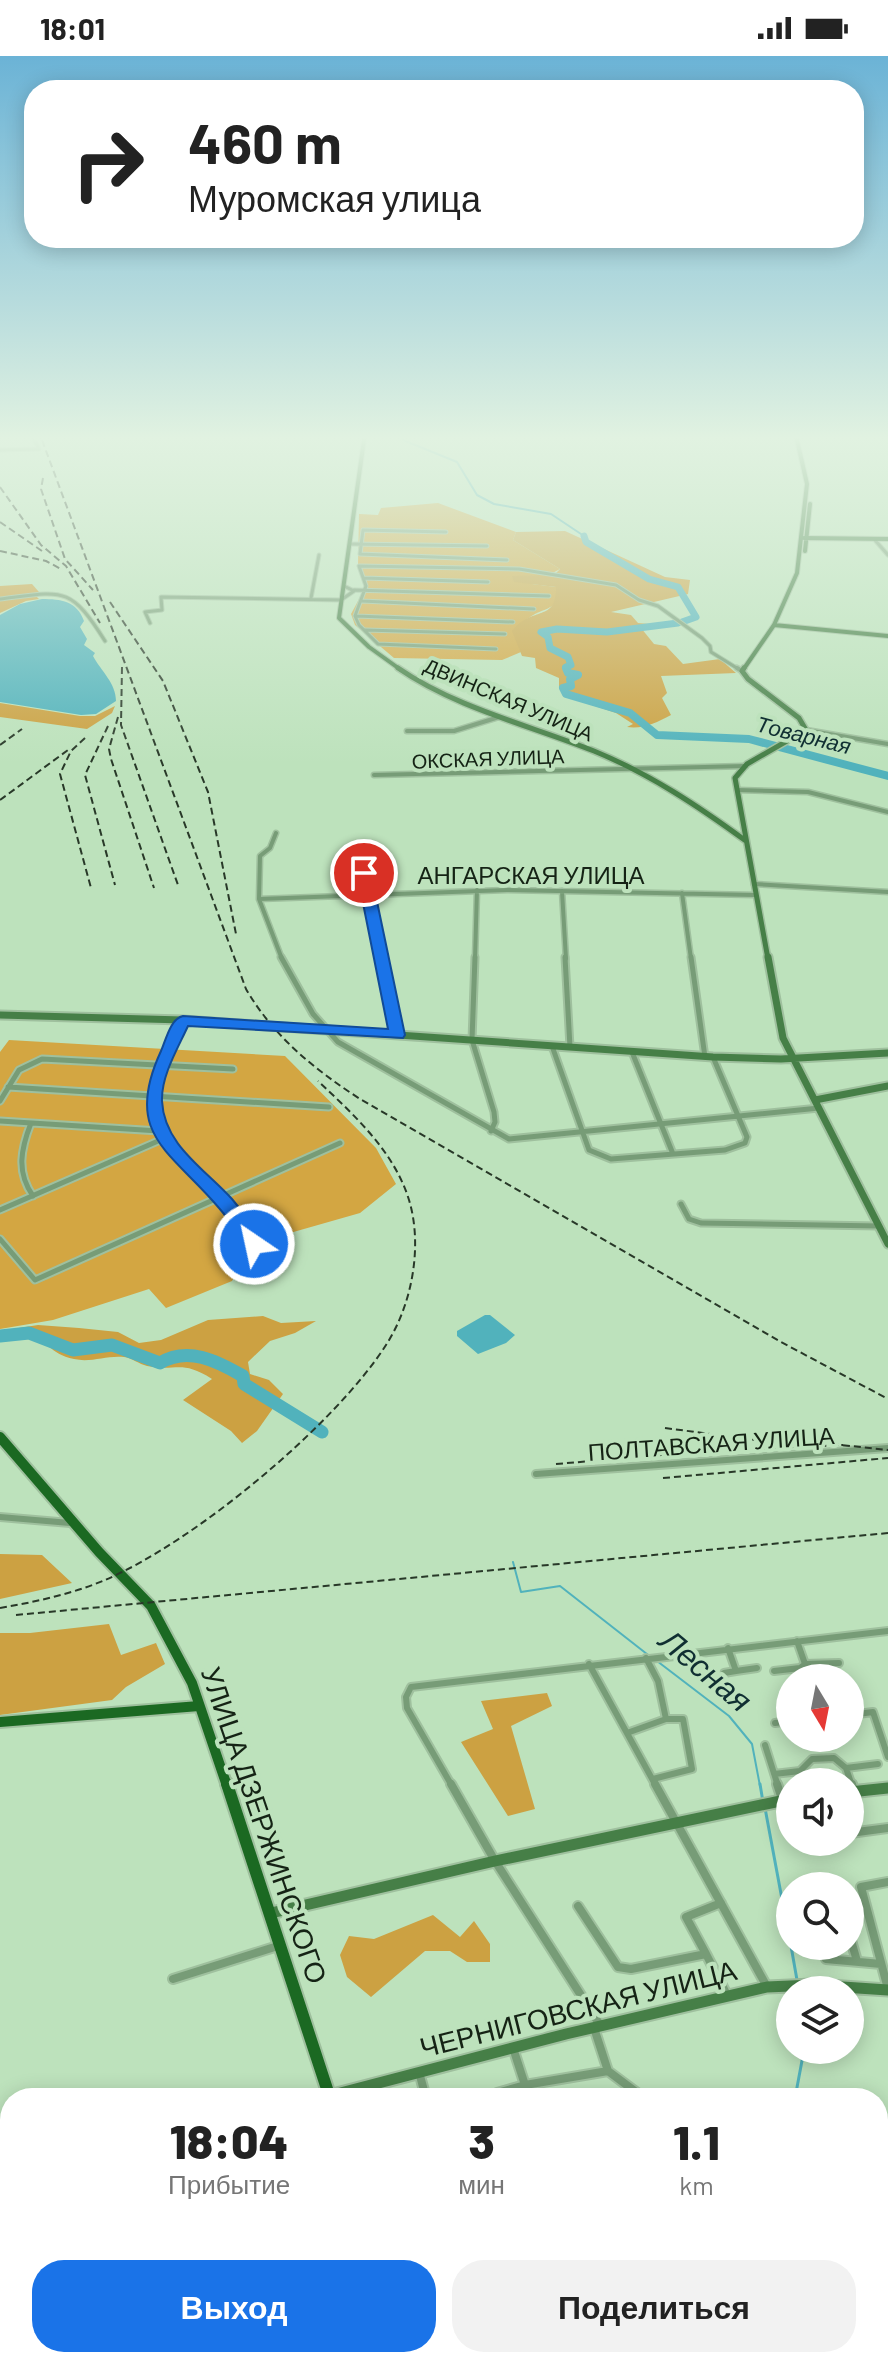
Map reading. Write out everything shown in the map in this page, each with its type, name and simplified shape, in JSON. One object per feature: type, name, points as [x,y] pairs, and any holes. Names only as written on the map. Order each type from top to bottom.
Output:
[{"type":"main road","points":[[341,600],[350,548]]},
{"type":"main road","points":[[803,548],[796,591],[780,622],[774,625],[742,671],[799,718],[806,730],[736,773],[737,790],[779,1028],[888,1244]]},
{"type":"main road","name":"ДВИНСКАЯ УЛИЦА","points":[[341,600],[339,618],[388,663],[499,717],[628,767],[667,787],[746,841]]},
{"type":"main road","points":[[774,625],[888,636]]},
{"type":"main road","points":[[0,1015],[183,1020],[397,1035],[472,1037],[709,1057],[792,1058],[888,1053]]},
{"type":"main road","points":[[817,1104],[888,1086]]},
{"type":"main road","name":"УЛИЦА ДЗЕРЖИНСКОГО","points":[[0,1437],[151,1606],[192,1683],[282,1945],[326,2088]]},
{"type":"main road","points":[[0,1722],[199,1706]]},
{"type":"main road","points":[[864,1791],[888,1788]]},
{"type":"main road","points":[[271,1913],[776,1801]]},
{"type":"main road","name":"ЧЕРНИГОВСКАЯ УЛИЦА","points":[[360,2088],[597,2026],[767,1987],[813,1985],[888,1990]]},
{"type":"street","points":[[360,548],[363,555],[507,560]]},
{"type":"street","points":[[311,598],[319,555]]},
{"type":"street","points":[[355,616],[365,590],[359,566],[558,574],[616,585],[639,600],[658,606],[702,638],[711,652],[742,671]]},
{"type":"street","points":[[363,578],[488,582]]},
{"type":"street","points":[[344,586],[354,590],[549,596]]},
{"type":"street","points":[[150,623],[145,612],[162,610],[161,597],[341,600],[354,590]]},
{"type":"street","points":[[0,599],[36,594],[77,600],[105,641]]},
{"type":"street","points":[[361,600],[534,609]]},
{"type":"street","points":[[355,616],[513,622]]},
{"type":"street","points":[[355,616],[378,644],[496,649]]},
{"type":"street","points":[[364,630],[505,634]]},
{"type":"street","points":[[407,731],[478,727],[499,717]]},
{"type":"street","points":[[806,730],[888,744]]},
{"type":"street","name":"ОКСКАЯ УЛИЦА","points":[[374,775],[746,766]]},
{"type":"street","points":[[737,790],[808,792],[888,812]]},
{"type":"street","points":[[276,833],[270,848],[260,856],[259,899],[274,940],[324,1030],[338,1042],[491,1131],[509,1139],[738,1116],[817,1104]]},
{"type":"street","points":[[359,855],[397,1035]]},
{"type":"street","points":[[754,884],[888,892]]},
{"type":"street","points":[[477,890],[472,1037],[494,1112],[495,1122],[491,1131]]},
{"type":"street","name":"АНГАРСКАЯ УЛИЦА","points":[[259,899],[369,891],[477,890],[755,895]]},
{"type":"street","points":[[562,891],[570,1047]]},
{"type":"street","points":[[552,1046],[581,1132],[589,1150],[600,1157],[611,1159],[725,1150],[745,1143],[747,1137],[709,1057],[682,893]]},
{"type":"street","points":[[183,1020],[163,1064],[154,1097],[159,1131],[189,1168],[220,1198],[254,1244]]},
{"type":"street","points":[[632,1052],[673,1154]]},
{"type":"street","points":[[0,1101],[19,1070],[44,1058],[233,1069]]},
{"type":"street","points":[[8,1087],[329,1107]]},
{"type":"street","points":[[0,1121],[159,1131]]},
{"type":"street","points":[[31,1123],[22,1146],[21,1163],[24,1181],[33,1196]]},
{"type":"street","points":[[0,1210],[165,1138]]},
{"type":"street","points":[[0,1239],[35,1280],[340,1143]]},
{"type":"street","points":[[681,1204],[689,1219],[701,1223],[879,1226]]},
{"type":"street","name":"ПОЛТАВСКАЯ УЛИЦА","points":[[536,1474],[888,1448]]},
{"type":"street","points":[[0,1517],[75,1524]]},
{"type":"street","points":[[631,2088],[608,2071],[597,2026],[495,1861],[407,1708],[406,1697],[411,1687],[888,1631]]},
{"type":"street","points":[[797,1641],[805,1664]]},
{"type":"street","points":[[728,1648],[736,1671]]},
{"type":"street","points":[[643,1658],[658,1681],[666,1719]]},
{"type":"street","points":[[830,1664],[839,1663]]},
{"type":"street","points":[[589,1664],[767,1987]]},
{"type":"street","points":[[724,1673],[757,1668]]},
{"type":"street","points":[[864,1713],[873,1712],[888,1757]]},
{"type":"street","points":[[627,1733],[666,1719],[683,1719],[690,1740],[686,1749],[692,1769],[653,1779]]},
{"type":"street","points":[[765,1745],[776,1780]]},
{"type":"street","points":[[803,1768],[812,1759],[824,1757],[834,1758],[846,1768],[878,1764]]},
{"type":"street","points":[[864,1831],[888,1828]]},
{"type":"street","points":[[888,1882],[861,1887],[888,1990]]},
{"type":"street","points":[[721,1903],[686,1917],[727,1996]]},
{"type":"street","points":[[578,1906],[618,1967],[631,1969],[706,1954]]},
{"type":"street","points":[[173,1979],[282,1945]]},
{"type":"street","points":[[842,1960],[881,1964]]},
{"type":"street","points":[[513,2047],[525,2085]]},
{"type":"street","points":[[418,2071],[423,2088]]},
{"type":"street","points":[[514,2088],[608,2071]]},
{"type":"shaded area","points":[[358,548],[526,548],[560,569],[532,584],[556,587],[556,599],[552,606],[513,631],[521,652],[502,660],[394,658],[355,625],[351,614],[365,588],[358,565]]},
{"type":"shaded area","points":[[526,548],[602,548],[665,577],[690,580],[688,594],[611,612],[631,615],[638,623],[661,625],[641,628],[654,644],[666,646],[683,664],[720,659],[736,673],[661,676],[667,693],[662,698],[671,715],[639,727],[627,727],[633,724],[616,713],[580,701],[559,687],[559,678],[536,668],[535,658],[522,656],[512,631],[528,618],[548,610],[555,598],[556,587],[514,582],[512,576],[554,575],[560,569]]},
{"type":"shaded area","points":[[32,584],[39,592],[34,594],[39,599],[26,601],[0,613],[0,586]]},
{"type":"shaded area","points":[[0,703],[80,716],[95,716],[115,706],[112,713],[87,729],[0,717]]},
{"type":"shaded area","points":[[9,1040],[285,1056],[376,1148],[396,1184],[360,1213],[251,1244],[232,1281],[166,1308],[149,1289],[53,1320],[0,1329],[0,1052]]},
{"type":"shaded area","points":[[263,1316],[281,1323],[316,1321],[295,1333],[270,1341],[248,1362],[250,1374],[269,1380],[283,1394],[257,1431],[242,1443],[231,1431],[183,1400],[212,1379],[193,1369],[147,1366],[124,1357],[74,1359],[28,1337],[0,1342],[0,1331],[38,1325],[118,1332],[139,1343],[161,1340],[208,1320]]},
{"type":"shaded area","points":[[0,1554],[42,1555],[72,1583],[0,1599]]},
{"type":"shaded area","points":[[109,1624],[121,1655],[156,1643],[165,1664],[126,1687],[112,1700],[0,1715],[0,1633],[30,1633]]},
{"type":"shaded area","points":[[547,1693],[552,1706],[511,1726],[535,1809],[508,1816],[461,1742],[493,1729],[481,1701]]},
{"type":"shaded area","points":[[433,1915],[460,1937],[474,1921],[490,1944],[490,1962],[467,1962],[450,1951],[425,1951],[371,1997],[347,1977],[340,1955],[349,1936],[374,1939]]},
{"type":"water","points":[[42,599],[68,602],[81,614],[84,621],[80,627],[87,639],[84,645],[95,653],[93,656],[111,683],[116,701],[96,714],[81,715],[0,702],[0,615],[20,604]]},
{"type":"water","points":[[490,1315],[515,1335],[506,1343],[478,1354],[457,1336],[457,1331]]},
{"type":"waterway","name":"Товарная","points":[[596,548],[649,579],[678,587],[696,617],[682,622]]},
{"type":"waterway","name":"Товарная","points":[[567,670],[566,667],[571,665],[568,657],[550,648],[548,637],[541,632],[557,629],[607,632],[678,623]]},
{"type":"waterway","name":"Товарная","points":[[566,668],[568,673],[578,675],[570,679],[571,686],[563,688],[566,694],[630,713],[657,735],[749,739],[888,776]]},
{"type":"waterway","name":"Лесная","points":[[0,1336],[29,1333],[73,1350],[112,1345],[160,1363],[181,1356],[202,1358],[243,1376],[244,1384],[322,1432]]},
{"type":"waterway","name":"Лесная","points":[[513,1562],[521,1592],[560,1586],[652,1658]]},
{"type":"waterway","name":"Лесная","points":[[657,1661],[729,1716],[752,1744],[760,1786]]},
{"type":"waterway","name":"Лесная","points":[[760,1784],[763,1802]]},
{"type":"waterway","name":"Лесная","points":[[765,1808],[777,1872]]},
{"type":"waterway","name":"Лесная","points":[[793,1960],[796,1976]]},
{"type":"waterway","name":"Лесная","points":[[797,2088],[801,2064]]},
{"type":"railway","points":[[38,548],[42,551]]},
{"type":"railway","points":[[44,548],[66,566],[100,623]]},
{"type":"railway","points":[[61,548],[65,559],[93,590]]},
{"type":"railway","points":[[82,548],[246,989],[282,1037],[311,1064],[360,1099],[781,1342],[888,1399]]},
{"type":"railway","points":[[0,551],[46,561],[61,569]]},
{"type":"railway","points":[[110,602],[163,681],[208,792],[236,934]]},
{"type":"railway","points":[[122,667],[121,725],[178,885]]},
{"type":"railway","points":[[118,717],[109,749],[111,759],[154,888]]},
{"type":"railway","points":[[108,726],[85,775],[115,885]]},
{"type":"railway","points":[[0,745],[22,729]]},
{"type":"railway","points":[[85,738],[71,751],[60,774],[91,888]]},
{"type":"railway","points":[[0,800],[68,750]]},
{"type":"railway","points":[[0,1608],[53,1597],[105,1580],[179,1539],[259,1479],[298,1445],[363,1377],[386,1345],[403,1312],[412,1275],[415,1236],[409,1200],[383,1150],[359,1121],[318,1081]]},
{"type":"railway","points":[[665,1428],[756,1440]]},
{"type":"railway","points":[[832,1444],[842,1445]]},
{"type":"railway","points":[[556,1464],[720,1450],[842,1445]]},
{"type":"railway","points":[[842,1445],[888,1450]]},
{"type":"railway","points":[[663,1478],[888,1458]]},
{"type":"railway","points":[[16,1615],[888,1533]]},
{"type":"route","points":[[254,1244],[226,1204],[189,1168],[159,1131],[153,1099],[163,1064],[183,1020],[397,1035],[364,873]]}]
